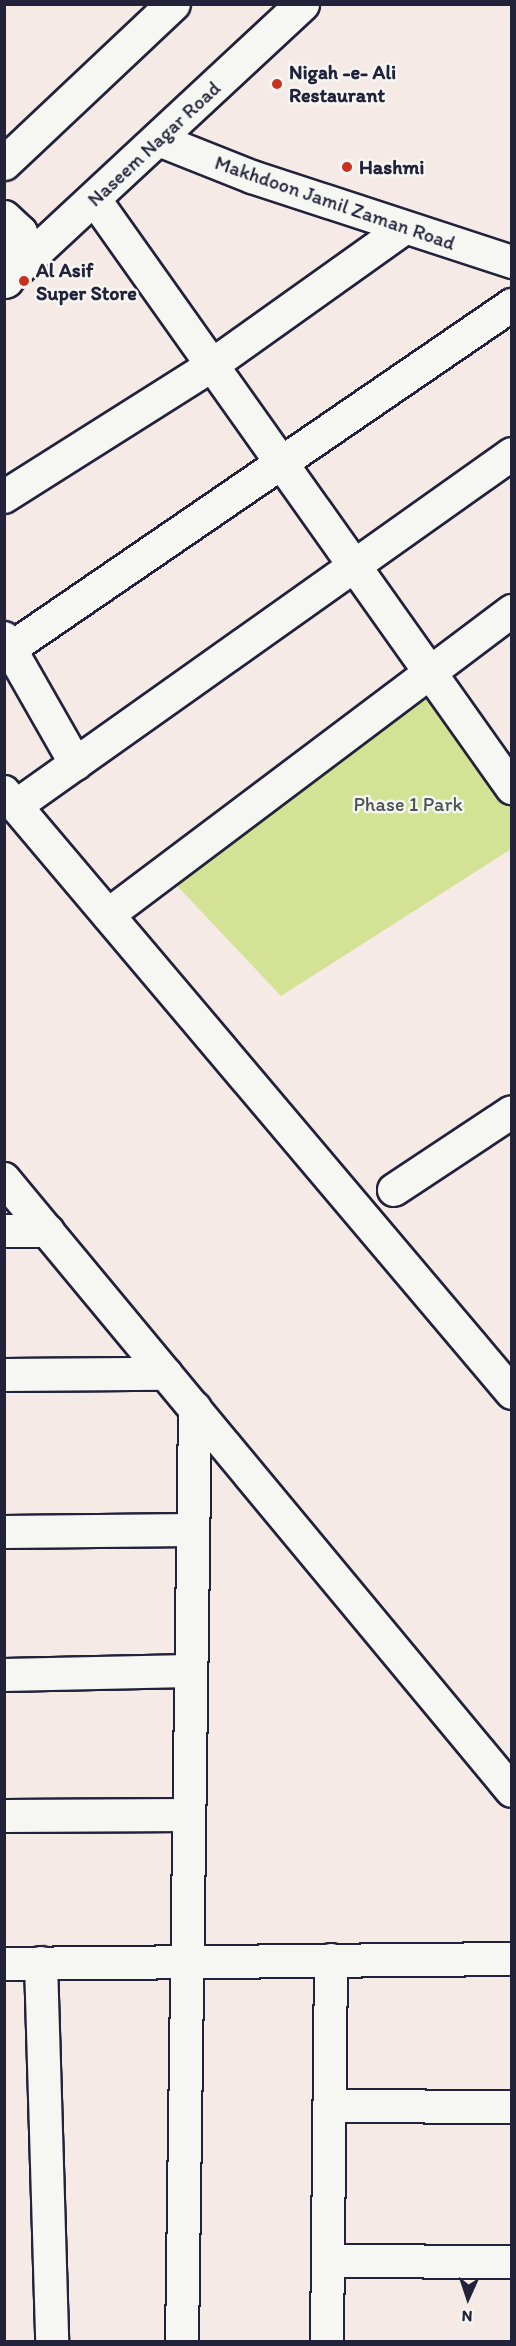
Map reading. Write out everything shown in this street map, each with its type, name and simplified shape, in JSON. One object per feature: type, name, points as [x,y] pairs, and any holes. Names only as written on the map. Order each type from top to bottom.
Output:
[{"type":"main road","points":[[10,150],[173,4]]},
{"type":"main road","name":"Naseem Nagar Road","points":[[5,281],[95,200],[302,4]]},
{"type":"main road","points":[[4,217],[20,232],[20,244],[5,281]]},
{"type":"street","name":"Makhdoon Jamil Zaman Road","points":[[159,140],[252,177],[403,229],[512,262]]},
{"type":"street","points":[[95,200],[512,788]]},
{"type":"street","points":[[4,497],[211,366],[403,229]]},
{"type":"street","points":[[76,764],[7,643],[512,304]]},
{"type":"street","points":[[512,453],[76,764],[10,799],[512,1393]]},
{"type":"street","points":[[108,915],[428,671],[512,611]]},
{"type":"street","points":[[394,1190],[512,1112]]},
{"type":"street","points":[[4,1179],[512,1791]]},
{"type":"street","points":[[4,1231],[48,1231]]},
{"type":"street","points":[[4,1375],[166,1374]]},
{"type":"street","points":[[182,2342],[195,1408]]},
{"type":"street","points":[[4,1533],[192,1530]]},
{"type":"street","points":[[4,1675],[190,1671]]},
{"type":"street","points":[[4,1815],[189,1815]]},
{"type":"street","points":[[4,1964],[512,1959]]},
{"type":"street","points":[[327,2342],[331,1960]]},
{"type":"street","points":[[42,1963],[52,2342]]},
{"type":"street","points":[[329,2106],[512,2107]]},
{"type":"street","points":[[328,2261],[512,2262]]},
{"type":"green space","name":"Phase 1 Park","points":[[428,671],[511,788],[511,849],[281,996],[164,872]]},
{"type":"place","name":"Nigah -e- Ali Restaurant","points":[[277,84]]},
{"type":"place","name":"Hashmi","points":[[347,167]]},
{"type":"place","name":"Al Asif Super Store","points":[[24,281]]}]
